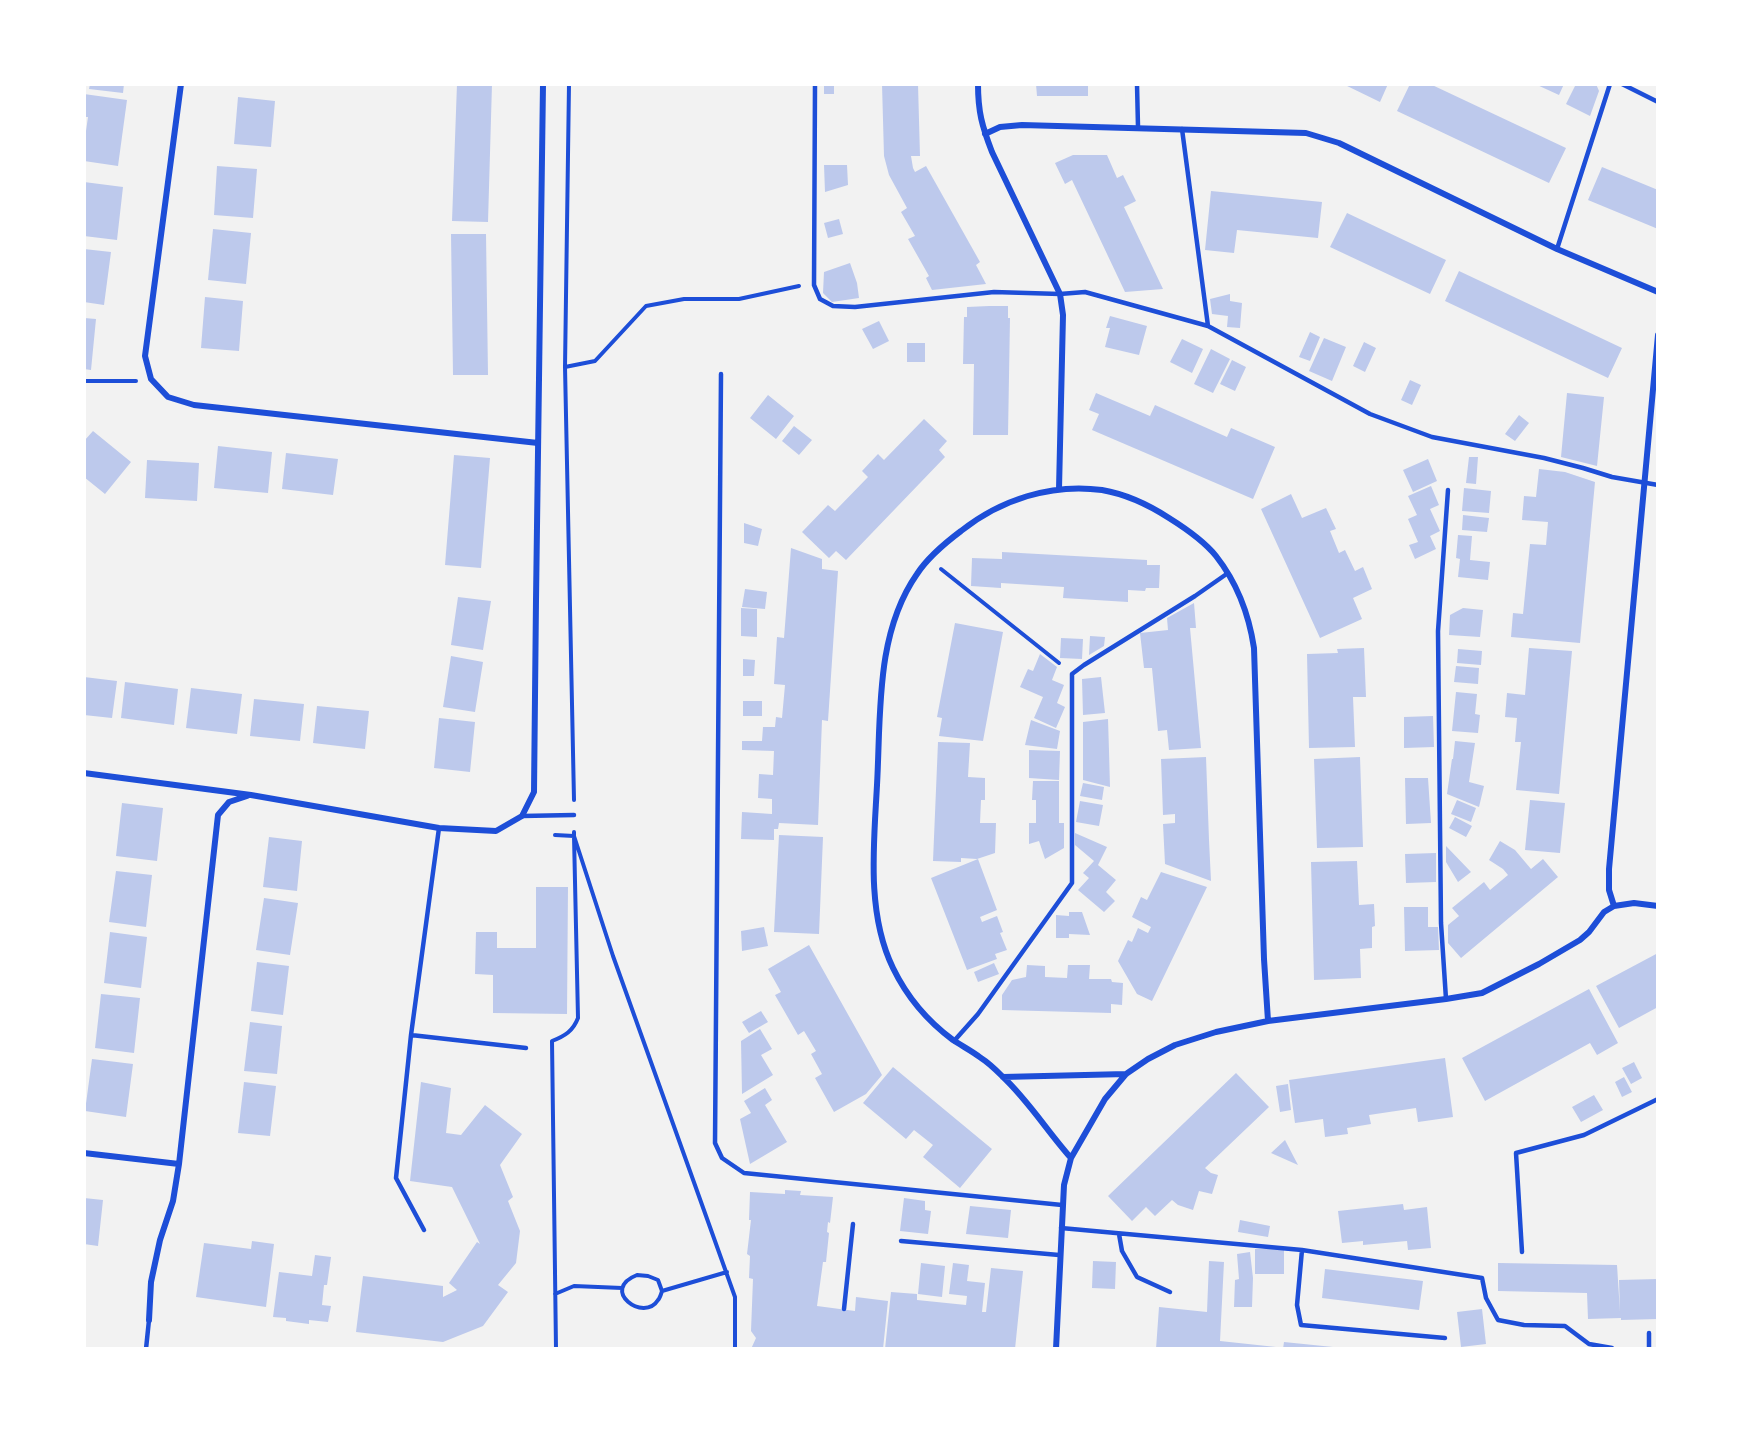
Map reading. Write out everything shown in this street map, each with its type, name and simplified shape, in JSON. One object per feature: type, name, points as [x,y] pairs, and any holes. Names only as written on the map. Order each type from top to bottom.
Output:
[{"type":"street","points":[[181,84],[146,356],[151,379],[168,397],[194,405],[538,443]]},
{"type":"street","points":[[84,773],[251,795],[439,828],[496,831],[522,816],[534,792],[543,84]]},
{"type":"street","points":[[978,84],[981,119],[985,134],[1060,294],[1063,315],[1059,489]]},
{"type":"street","points":[[985,134],[1000,128],[1022,125],[1306,133],[1339,143],[1557,249],[1658,292]]},
{"type":"street","points":[[1614,906],[1609,890],[1609,869],[1658,335]]},
{"type":"street","points":[[1071,1158],[1054,1139],[1028,1102],[982,1058],[954,1041],[926,1017],[909,996],[891,965],[876,909],[874,850],[883,672],[894,618],[916,574],[928,560],[980,516],[1013,500],[1059,489],[1102,490],[1131,498],[1178,523],[1215,554],[1228,573],[1241,597],[1250,623],[1254,648],[1268,1021]]},
{"type":"street","points":[[149,1320],[151,1282],[160,1240],[173,1201],[179,1164],[218,814],[229,802],[251,795]]},
{"type":"street","points":[[1056,1349],[1064,1185],[1071,1158],[1105,1098],[1126,1074],[1175,1045],[1216,1032],[1268,1021],[1482,993],[1580,940],[1604,912],[1614,906],[1634,903],[1658,906]]},
{"type":"street","points":[[1003,1077],[1126,1074]]},
{"type":"street","points":[[84,1153],[179,1164]]},
{"type":"lane","points":[[815,84],[814,285],[820,299],[833,306],[855,308],[985,293],[1085,292],[1208,326],[1370,414],[1432,437],[1544,458],[1612,477],[1658,485]]},
{"type":"lane","points":[[1137,84],[1137,127]]},
{"type":"lane","points":[[1557,249],[1610,84]]},
{"type":"lane","points":[[1622,84],[1658,102]]},
{"type":"lane","points":[[1182,129],[1208,326]]},
{"type":"lane","points":[[721,374],[715,1143],[722,1158],[744,1173],[1062,1205]]},
{"type":"lane","points":[[1446,999],[1441,923],[1438,631],[1448,490]]},
{"type":"lane","points":[[954,1041],[978,1014],[1072,883],[1072,674],[1084,664],[1195,596],[1228,573]]},
{"type":"lane","points":[[522,816],[574,815]]},
{"type":"lane","points":[[424,1230],[396,1178],[411,1035],[439,828]]},
{"type":"lane","points":[[411,1035],[526,1048]]},
{"type":"lane","points":[[1522,1252],[1516,1154],[1584,1135],[1658,1100]]},
{"type":"lane","points":[[844,1310],[853,1224]]},
{"type":"lane","points":[[1061,1228],[1302,1250],[1482,1278],[1486,1298],[1498,1320],[1524,1325],[1565,1326],[1589,1344],[1612,1349]]},
{"type":"lane","points":[[1119,1234],[1122,1251],[1137,1277],[1170,1292]]},
{"type":"lane","points":[[901,1241],[1059,1255]]},
{"type":"lane","points":[[1302,1250],[1297,1305],[1301,1325],[1444,1338]]},
{"type":"lane","points":[[146,1349],[149,1320]]},
{"type":"lane","points":[[1649,1333],[1649,1349]]},
{"type":"path","points":[[556,1349],[552,1041],[575,1028],[578,1018],[565,368],[569,84]]},
{"type":"path","points":[[565,368],[595,362],[646,306],[684,299],[739,299],[807,284]]},
{"type":"path","points":[[84,381],[129,382],[151,379]]},
{"type":"path","points":[[928,560],[1072,674]]},
{"type":"path","points":[[574,836],[613,956],[735,1297],[735,1349]]},
{"type":"path","points":[[662,1291],[727,1272]]},
{"type":"path","points":[[637,1275],[658,1280],[662,1291],[658,1302],[649,1307],[639,1308],[625,1300],[622,1288],[629,1278],[637,1275]]},
{"type":"path","points":[[555,1294],[574,1286],[622,1288]]},
{"type":"building","points":[[90,84],[124,84],[123,93],[89,89]]},
{"type":"building","points":[[457,84],[492,84],[488,222],[452,221]]},
{"type":"building","points":[[824,84],[834,84],[834,94],[824,94]]},
{"type":"building","points":[[882,84],[918,84],[920,156],[911,156],[913,168],[915,172],[926,166],[980,262],[976,265],[986,284],[932,290],[926,278],[929,276],[908,239],[915,236],[901,212],[907,208],[889,175],[884,156]]},
{"type":"building","points":[[1036,84],[1088,84],[1088,96],[1037,96]]},
{"type":"building","points":[[1343,84],[1388,84],[1380,102]]},
{"type":"building","points":[[1410,84],[1430,84],[1566,148],[1549,183],[1397,111]]},
{"type":"building","points":[[1535,84],[1564,84],[1559,95]]},
{"type":"building","points":[[1576,84],[1596,84],[1599,91],[1590,116],[1566,104]]},
{"type":"building","points":[[84,94],[127,100],[118,166],[84,161],[88,117],[84,117]]},
{"type":"building","points":[[238,97],[275,101],[271,147],[234,144]]},
{"type":"building","points":[[1073,155],[1107,155],[1117,178],[1123,175],[1136,201],[1124,207],[1163,289],[1125,292],[1072,180],[1065,184],[1055,163]]},
{"type":"building","points":[[824,165],[847,165],[848,185],[825,192]]},
{"type":"building","points":[[217,166],[257,169],[253,218],[214,215]]},
{"type":"building","points":[[1602,167],[1658,190],[1658,229],[1588,200]]},
{"type":"building","points":[[84,182],[123,187],[117,240],[84,236]]},
{"type":"building","points":[[1211,191],[1322,202],[1318,238],[1237,230],[1234,253],[1205,250]]},
{"type":"building","points":[[1347,213],[1446,260],[1430,294],[1330,247]]},
{"type":"building","points":[[839,219],[843,234],[828,238],[824,223]]},
{"type":"building","points":[[213,229],[251,233],[246,284],[208,280]]},
{"type":"building","points":[[451,234],[486,234],[488,375],[453,375]]},
{"type":"building","points":[[84,249],[111,252],[104,305],[84,302]]},
{"type":"building","points":[[850,263],[859,298],[832,302],[823,293],[824,272]]},
{"type":"building","points":[[1459,271],[1622,348],[1608,378],[1445,301]]},
{"type":"building","points":[[1230,294],[1230,301],[1242,303],[1240,328],[1227,327],[1228,316],[1212,314],[1210,299]]},
{"type":"building","points":[[205,297],[243,301],[239,351],[201,348]]},
{"type":"building","points":[[1008,306],[1008,318],[1010,318],[1008,435],[973,435],[974,364],[963,364],[964,317],[967,317],[967,307]]},
{"type":"building","points":[[1110,316],[1147,326],[1139,355],[1105,347],[1110,328],[1106,328]]},
{"type":"building","points":[[84,318],[96,319],[91,370],[84,369]]},
{"type":"building","points":[[879,321],[889,341],[873,349],[862,329]]},
{"type":"building","points":[[1310,332],[1320,337],[1310,361],[1299,357]]},
{"type":"building","points":[[1324,338],[1346,347],[1332,381],[1309,371]]},
{"type":"building","points":[[1182,339],[1203,349],[1192,373],[1170,362]]},
{"type":"building","points":[[1364,342],[1376,348],[1365,372],[1353,366]]},
{"type":"building","points":[[907,343],[925,343],[925,362],[907,362]]},
{"type":"building","points":[[1211,349],[1230,359],[1213,393],[1194,384]]},
{"type":"building","points":[[1232,360],[1246,367],[1235,391],[1220,384]]},
{"type":"building","points":[[1410,380],[1421,385],[1412,405],[1401,400]]},
{"type":"building","points":[[1096,393],[1150,416],[1155,405],[1227,437],[1231,428],[1275,447],[1253,499],[1092,430],[1099,414],[1089,410]]},
{"type":"building","points":[[1567,393],[1604,397],[1597,466],[1561,457]]},
{"type":"building","points":[[768,395],[794,416],[776,439],[750,418]]},
{"type":"building","points":[[1519,415],[1529,423],[1515,441],[1505,434]]},
{"type":"building","points":[[924,419],[947,441],[939,450],[945,457],[846,560],[836,551],[829,558],[802,532],[828,505],[835,511],[868,477],[862,471],[878,454],[884,460]]},
{"type":"building","points":[[794,426],[812,440],[799,455],[782,441]]},
{"type":"building","points":[[93,431],[131,462],[105,494],[84,477],[84,441]]},
{"type":"building","points":[[218,446],[272,452],[268,493],[214,488]]},
{"type":"building","points":[[286,453],[338,459],[333,495],[282,489]]},
{"type":"building","points":[[454,455],[490,458],[481,568],[445,565]]},
{"type":"building","points":[[1469,457],[1478,457],[1476,484],[1466,483]]},
{"type":"building","points":[[1428,459],[1437,481],[1413,492],[1403,470]]},
{"type":"building","points":[[147,460],[199,463],[197,501],[145,498]]},
{"type":"building","points":[[1539,469],[1565,472],[1595,482],[1580,643],[1511,637],[1513,613],[1523,614],[1530,544],[1546,545],[1548,522],[1522,520],[1524,496],[1536,497]]},
{"type":"building","points":[[1431,486],[1439,505],[1430,509],[1440,531],[1430,536],[1436,549],[1415,559],[1409,545],[1418,542],[1408,519],[1417,515],[1408,496]]},
{"type":"building","points":[[1464,488],[1491,491],[1489,513],[1462,511]]},
{"type":"building","points":[[1291,494],[1302,518],[1326,508],[1336,529],[1330,531],[1339,553],[1345,550],[1355,571],[1363,567],[1372,589],[1353,598],[1362,619],[1320,638],[1261,509]]},
{"type":"building","points":[[1463,515],[1489,518],[1487,532],[1462,530]]},
{"type":"building","points":[[744,523],[762,529],[758,546],[744,543]]},
{"type":"building","points":[[1458,535],[1472,536],[1470,560],[1490,562],[1488,580],[1458,577],[1460,559],[1456,558]]},
{"type":"building","points":[[791,548],[822,559],[822,569],[838,571],[828,721],[822,720],[818,825],[779,823],[778,829],[774,829],[774,840],[741,839],[742,812],[772,814],[772,799],[758,798],[759,774],[773,775],[774,751],[742,750],[742,741],[762,741],[763,727],[775,727],[776,717],[782,718],[785,685],[774,684],[777,637],[784,638]]},
{"type":"building","points":[[1002,552],[1147,560],[1147,565],[1160,565],[1159,588],[1146,588],[1145,591],[1128,590],[1128,602],[1063,598],[1064,587],[1001,583],[1001,588],[971,586],[972,558],[1002,559]]},
{"type":"building","points":[[745,589],[767,592],[765,609],[742,607]]},
{"type":"building","points":[[458,597],[491,601],[483,650],[451,645]]},
{"type":"building","points":[[1194,603],[1196,628],[1190,628],[1201,748],[1169,750],[1167,730],[1158,731],[1152,668],[1144,668],[1140,633],[1168,630],[1167,618]]},
{"type":"building","points":[[741,608],[757,609],[757,637],[741,636]]},
{"type":"building","points":[[1463,608],[1483,610],[1480,637],[1449,635],[1450,615]]},
{"type":"building","points":[[955,623],[1003,632],[983,741],[939,736],[942,718],[937,717]]},
{"type":"building","points":[[1090,636],[1105,637],[1104,646],[1089,655]]},
{"type":"building","points":[[1061,638],[1083,639],[1082,659],[1060,658]]},
{"type":"building","points":[[1364,648],[1366,697],[1353,697],[1355,747],[1309,748],[1307,654],[1338,653],[1337,649]]},
{"type":"building","points":[[1529,648],[1572,651],[1559,794],[1516,790],[1521,742],[1515,742],[1517,718],[1505,717],[1507,693],[1525,695]]},
{"type":"building","points":[[1458,649],[1482,651],[1481,665],[1457,663]]},
{"type":"building","points":[[1040,654],[1057,667],[1052,680],[1064,685],[1057,703],[1065,707],[1056,728],[1034,718],[1043,697],[1020,687],[1028,669],[1033,671]]},
{"type":"building","points":[[451,656],[483,662],[475,712],[443,707]]},
{"type":"building","points":[[743,659],[755,660],[754,676],[743,676]]},
{"type":"building","points":[[1456,666],[1479,668],[1478,684],[1454,682]]},
{"type":"building","points":[[84,677],[117,681],[112,718],[84,715]]},
{"type":"building","points":[[1101,677],[1105,713],[1083,715],[1082,679]]},
{"type":"building","points":[[125,682],[178,689],[174,725],[121,718]]},
{"type":"building","points":[[191,688],[242,694],[237,734],[186,728]]},
{"type":"building","points":[[1456,692],[1477,694],[1475,714],[1480,715],[1478,733],[1452,731]]},
{"type":"building","points":[[254,699],[304,704],[300,741],[250,736]]},
{"type":"building","points":[[743,701],[762,701],[762,716],[743,716]]},
{"type":"building","points":[[317,706],[369,711],[365,749],[313,743]]},
{"type":"building","points":[[1433,716],[1434,747],[1404,748],[1404,717]]},
{"type":"building","points":[[439,718],[475,722],[470,772],[434,768]]},
{"type":"building","points":[[1108,719],[1110,787],[1083,780],[1083,722]]},
{"type":"building","points":[[1031,720],[1060,731],[1057,749],[1025,745]]},
{"type":"building","points":[[1455,741],[1475,743],[1469,782],[1484,786],[1479,807],[1447,794]]},
{"type":"building","points":[[938,742],[970,743],[968,777],[985,778],[985,800],[981,800],[980,823],[996,823],[995,853],[977,859],[961,858],[961,862],[933,861]]},
{"type":"building","points":[[1029,750],[1060,751],[1059,780],[1029,778]]},
{"type":"building","points":[[1206,757],[1211,881],[1165,864],[1163,824],[1175,823],[1175,814],[1163,815],[1161,759]]},
{"type":"building","points":[[1360,757],[1363,847],[1317,848],[1314,759]]},
{"type":"building","points":[[1405,778],[1428,778],[1431,823],[1406,824]]},
{"type":"building","points":[[1033,781],[1059,781],[1059,823],[1064,823],[1064,848],[1045,859],[1039,841],[1029,844],[1029,823],[1036,823],[1036,800],[1032,800]]},
{"type":"building","points":[[1083,783],[1104,787],[1102,800],[1080,796]]},
{"type":"building","points":[[1457,800],[1476,808],[1471,822],[1451,814]]},
{"type":"building","points":[[1530,800],[1565,803],[1560,853],[1525,850]]},
{"type":"building","points":[[1080,801],[1103,805],[1099,826],[1076,822]]},
{"type":"building","points":[[122,803],[163,808],[157,861],[116,856]]},
{"type":"building","points":[[1455,817],[1472,826],[1466,837],[1449,828]]},
{"type":"building","points":[[1075,833],[1107,847],[1098,865],[1116,880],[1106,892],[1115,901],[1104,912],[1078,890],[1089,878],[1083,873],[1094,861],[1075,845]]},
{"type":"building","points":[[779,835],[823,837],[819,934],[774,932]]},
{"type":"building","points":[[269,837],[302,841],[297,891],[263,887]]},
{"type":"building","points":[[1500,841],[1515,850],[1531,869],[1543,859],[1558,877],[1461,958],[1448,943],[1448,925],[1459,916],[1452,908],[1484,882],[1490,890],[1508,875],[1489,860]]},
{"type":"building","points":[[1446,846],[1471,872],[1458,882],[1446,862]]},
{"type":"building","points":[[1436,853],[1436,882],[1406,883],[1405,854]]},
{"type":"building","points":[[978,859],[997,910],[980,917],[982,922],[997,916],[1003,932],[1000,933],[1007,950],[995,954],[997,959],[967,970],[931,878]]},
{"type":"building","points":[[1357,861],[1359,905],[1374,904],[1375,926],[1372,927],[1372,948],[1360,949],[1361,978],[1314,980],[1311,862]]},
{"type":"building","points":[[116,871],[152,875],[146,927],[109,922]]},
{"type":"building","points":[[1161,872],[1207,887],[1152,1001],[1137,994],[1118,961],[1128,940],[1132,942],[1138,928],[1148,933],[1151,927],[1132,917],[1141,897],[1147,900]]},
{"type":"building","points":[[536,887],[568,887],[567,1014],[493,1013],[493,975],[475,974],[476,932],[497,932],[497,948],[536,948]]},
{"type":"building","points":[[264,898],[298,903],[290,955],[256,950]]},
{"type":"building","points":[[1404,907],[1428,907],[1428,927],[1438,927],[1439,950],[1405,951]]},
{"type":"building","points":[[1069,912],[1082,912],[1090,935],[1069,934],[1069,938],[1056,938],[1056,915],[1069,916]]},
{"type":"building","points":[[764,927],[768,946],[742,951],[741,931]]},
{"type":"building","points":[[110,932],[147,937],[141,988],[104,983]]},
{"type":"building","points":[[809,945],[882,1075],[866,1094],[834,1112],[815,1078],[822,1074],[811,1054],[816,1051],[804,1031],[798,1035],[775,995],[781,992],[768,969]]},
{"type":"building","points":[[1658,953],[1658,1007],[1619,1028],[1596,986]]},
{"type":"building","points":[[257,962],[289,966],[283,1015],[251,1011]]},
{"type":"building","points":[[994,963],[999,974],[978,982],[974,972]]},
{"type":"building","points":[[1027,965],[1045,966],[1045,977],[1067,978],[1068,965],[1090,965],[1089,979],[1111,979],[1112,982],[1123,983],[1122,1005],[1111,1004],[1111,1013],[1002,1010],[1002,995],[1012,980],[1026,977]]},
{"type":"building","points":[[1589,989],[1618,1043],[1597,1055],[1590,1043],[1485,1101],[1462,1058]]},
{"type":"building","points":[[101,994],[140,998],[134,1053],[95,1048]]},
{"type":"building","points":[[761,1011],[768,1022],[749,1033],[742,1022]]},
{"type":"building","points":[[250,1022],[282,1026],[277,1074],[244,1071]]},
{"type":"building","points":[[760,1029],[772,1049],[761,1055],[773,1075],[742,1094],[741,1041]]},
{"type":"building","points":[[1445,1058],[1453,1117],[1418,1122],[1416,1108],[1369,1115],[1371,1124],[1347,1128],[1348,1134],[1325,1137],[1323,1119],[1295,1123],[1289,1080]]},
{"type":"building","points":[[92,1059],[133,1064],[126,1117],[85,1111]]},
{"type":"building","points":[[1634,1062],[1642,1078],[1631,1084],[1622,1068]]},
{"type":"building","points":[[893,1067],[992,1149],[960,1188],[923,1157],[933,1145],[914,1130],[906,1139],[863,1103]]},
{"type":"building","points":[[1236,1073],[1269,1107],[1205,1168],[1218,1175],[1212,1194],[1199,1191],[1193,1210],[1178,1205],[1172,1200],[1155,1216],[1146,1207],[1132,1221],[1108,1196]]},
{"type":"building","points":[[1624,1077],[1632,1092],[1622,1097],[1615,1082]]},
{"type":"building","points":[[244,1082],[276,1086],[270,1136],[238,1133]]},
{"type":"building","points":[[421,1082],[451,1088],[446,1133],[461,1135],[485,1105],[522,1134],[500,1165],[513,1197],[508,1201],[520,1231],[516,1263],[498,1285],[508,1292],[483,1326],[443,1342],[356,1332],[363,1276],[443,1286],[443,1297],[457,1290],[449,1283],[477,1242],[480,1244],[452,1187],[410,1181]]},
{"type":"building","points":[[1288,1084],[1291,1110],[1280,1112],[1276,1086]]},
{"type":"building","points":[[765,1088],[772,1100],[765,1105],[787,1142],[750,1164],[740,1119],[751,1113],[744,1101]]},
{"type":"building","points":[[1594,1095],[1603,1110],[1581,1122],[1572,1107]]},
{"type":"building","points":[[1285,1140],[1298,1165],[1271,1153]]},
{"type":"building","points":[[785,1190],[801,1191],[800,1195],[833,1197],[830,1223],[828,1222],[826,1262],[823,1262],[817,1306],[855,1311],[856,1297],[888,1301],[883,1349],[751,1349],[756,1338],[751,1331],[753,1279],[749,1278],[750,1256],[747,1254],[751,1220],[749,1220],[750,1192],[785,1194]]},
{"type":"building","points":[[84,1198],[103,1200],[98,1246],[84,1244]]},
{"type":"building","points":[[904,1198],[925,1201],[925,1210],[931,1211],[928,1234],[900,1231]]},
{"type":"building","points":[[1403,1204],[1404,1210],[1427,1207],[1431,1248],[1408,1250],[1407,1241],[1363,1245],[1363,1241],[1342,1243],[1338,1211]]},
{"type":"building","points":[[970,1206],[1011,1210],[1008,1238],[966,1234]]},
{"type":"building","points":[[1240,1220],[1270,1226],[1268,1237],[1238,1232]]},
{"type":"building","points":[[252,1241],[274,1244],[266,1307],[196,1297],[204,1243],[251,1249]]},
{"type":"building","points":[[1255,1249],[1284,1249],[1284,1274],[1255,1274]]},
{"type":"building","points":[[1250,1252],[1253,1278],[1252,1307],[1234,1307],[1235,1280],[1239,1279],[1237,1254]]},
{"type":"building","points":[[315,1255],[331,1257],[322,1305],[331,1306],[328,1322],[309,1320],[309,1324],[273,1317],[279,1272],[312,1276]]},
{"type":"building","points":[[1093,1261],[1116,1262],[1115,1289],[1092,1288]]},
{"type":"building","points":[[1209,1261],[1224,1262],[1220,1341],[1276,1347],[1276,1349],[1156,1349],[1159,1307],[1207,1312]]},
{"type":"building","points":[[921,1263],[945,1266],[942,1297],[918,1294]]},
{"type":"building","points":[[953,1263],[969,1265],[967,1281],[985,1283],[982,1312],[986,1312],[991,1268],[1023,1271],[1015,1349],[885,1349],[891,1292],[917,1294],[917,1300],[966,1305],[967,1296],[949,1294]]},
{"type":"building","points":[[1498,1263],[1617,1265],[1620,1312],[1619,1280],[1658,1279],[1658,1319],[1588,1319],[1587,1293],[1498,1291]]},
{"type":"building","points":[[1325,1269],[1423,1281],[1419,1310],[1322,1298]]},
{"type":"building","points":[[1482,1309],[1486,1344],[1461,1347],[1457,1312]]},
{"type":"building","points":[[1284,1342],[1333,1347],[1333,1349],[1283,1349]]}]
